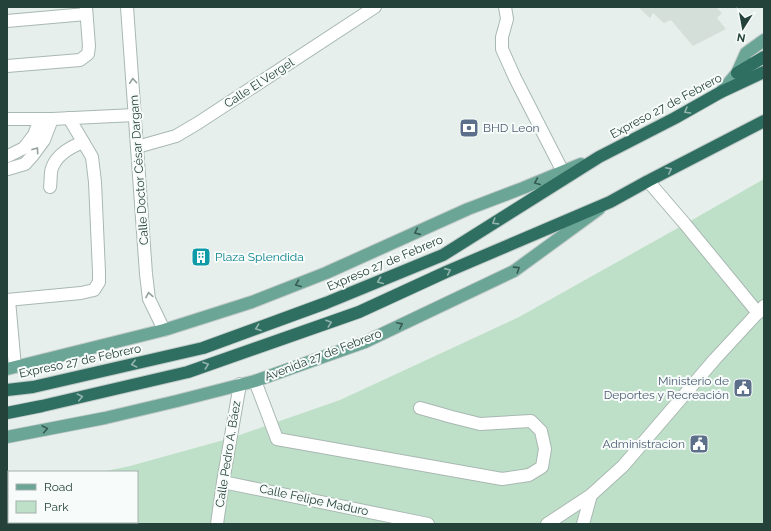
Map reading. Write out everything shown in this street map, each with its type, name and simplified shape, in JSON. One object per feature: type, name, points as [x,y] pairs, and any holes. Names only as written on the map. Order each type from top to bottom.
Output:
[{"type":"highway","points":[[737,73],[764,57]]},
{"type":"highway","name":"Expreso 27 de Febrero","points":[[7,390],[33,387],[203,348],[326,303],[443,255],[599,157],[675,118],[721,92],[764,72]]},
{"type":"highway","points":[[7,413],[188,372],[359,312],[446,272],[610,202],[764,121]]},
{"type":"main road","points":[[721,92],[737,73],[746,53],[764,40]]},
{"type":"main road","points":[[11,368],[164,330],[252,302],[326,273],[468,209],[599,157]]},
{"type":"main road","name":"Avenida 27 de Febrero","points":[[7,437],[105,418],[255,381],[365,342],[514,271],[610,202]]},
{"type":"street","name":"Calle Doctor César Dargam","points":[[127,7],[146,274],[149,299],[164,330]]},
{"type":"street","name":"Calle El Vergel","points":[[137,147],[176,136],[375,7]]},
{"type":"street","points":[[505,7],[507,19],[502,36],[502,49],[515,78],[563,172]]},
{"type":"street","points":[[7,21],[86,10],[89,46],[88,54],[80,60],[7,66]]},
{"type":"street","points":[[7,119],[52,119],[135,115]]},
{"type":"street","points":[[11,368],[8,300],[81,293],[94,290],[98,282],[99,272],[95,182],[92,157],[69,118]]},
{"type":"street","points":[[8,156],[24,148],[34,135],[40,119]]},
{"type":"street","points":[[8,169],[25,164],[33,155],[44,140],[52,119]]},
{"type":"street","points":[[50,187],[51,169],[58,159],[68,149],[83,142]]},
{"type":"street","points":[[547,524],[591,495],[624,466],[715,359],[761,310],[648,181]]},
{"type":"street","points":[[255,381],[276,439],[502,479],[529,475],[542,467],[545,448],[541,431],[531,420],[480,424],[420,408]]},
{"type":"street","name":"Calle Pedro A. Báez","points":[[217,524],[240,384]]},
{"type":"street","name":"Calle Felipe Maduro","points":[[223,482],[428,524]]},
{"type":"street","points":[[582,524],[591,495]]},
{"type":"shaded area","points":[[638,7],[716,7],[722,13],[717,18],[726,29],[693,46],[671,20],[664,23],[653,13],[650,18]]},
{"type":"green space","points":[[764,179],[764,524],[7,524],[7,488],[8,523],[138,523],[138,471],[106,471],[130,466],[231,438],[340,400],[519,317]]},
{"type":"place","name":"BHD Leon","points":[[469,128]]},
{"type":"place","name":"Plaza Splendida","points":[[201,257]]},
{"type":"place","name":"Ministerio de Deportes y Recreación","points":[[743,388]]},
{"type":"place","name":"Administracion","points":[[699,444]]}]
